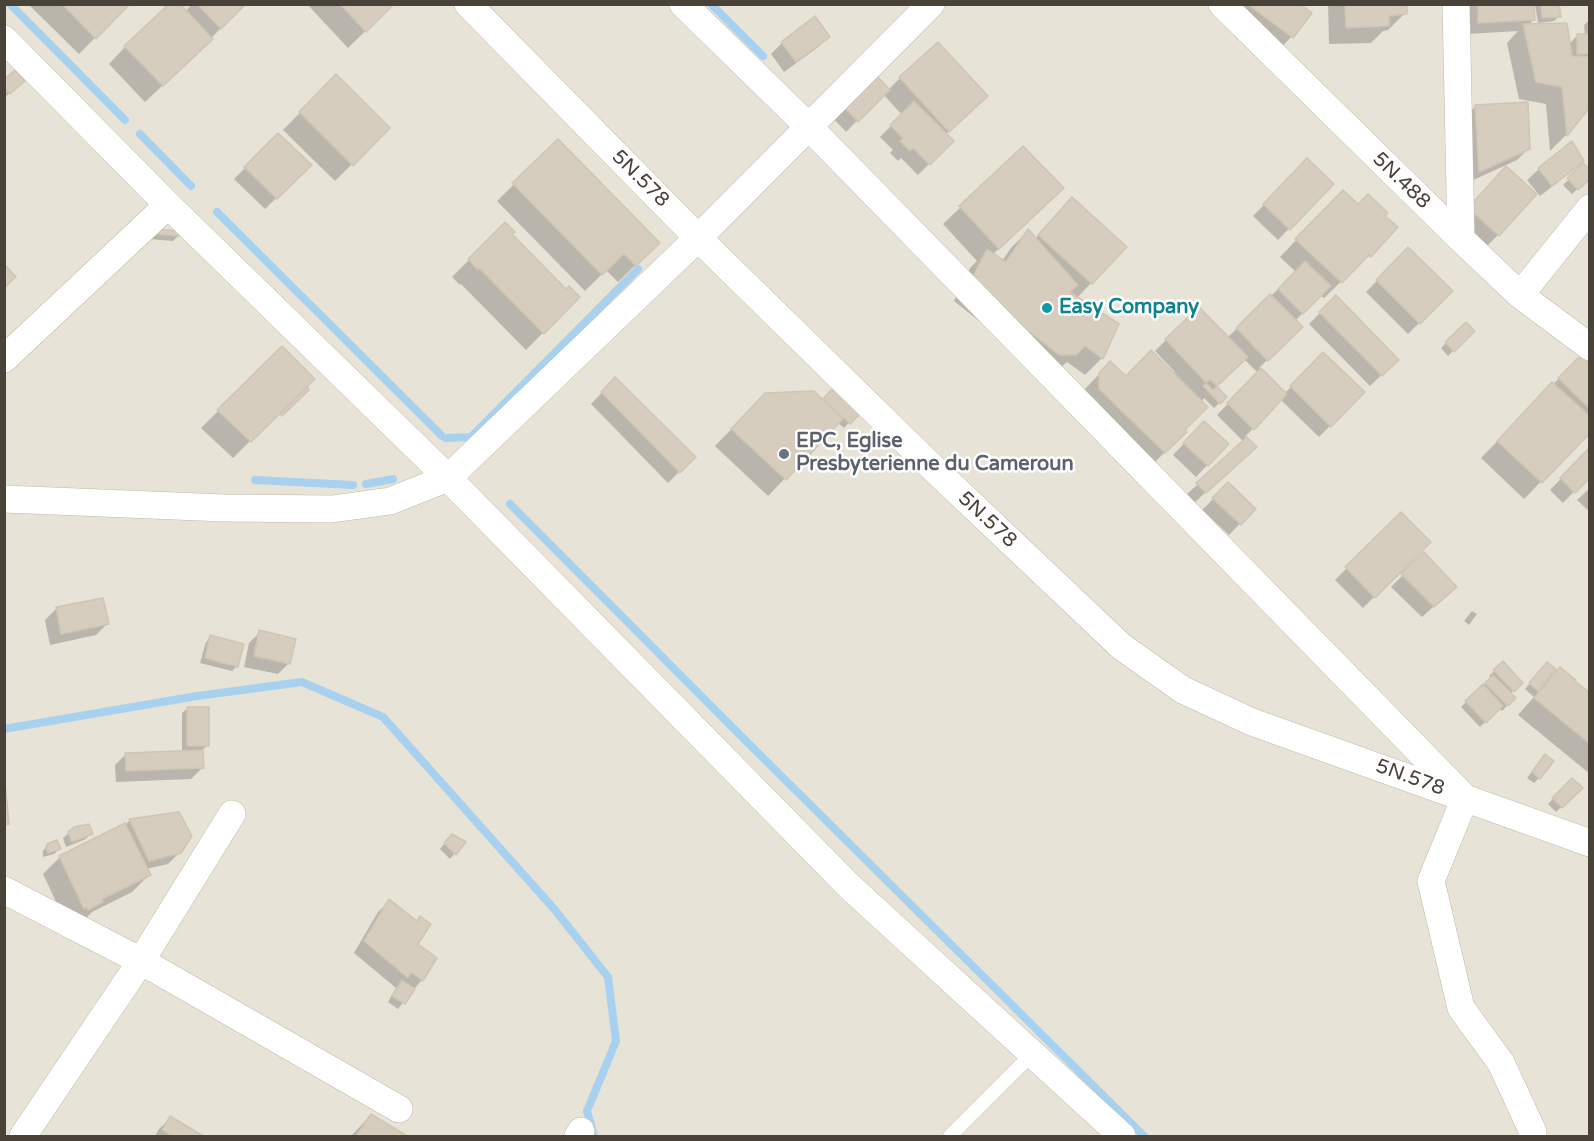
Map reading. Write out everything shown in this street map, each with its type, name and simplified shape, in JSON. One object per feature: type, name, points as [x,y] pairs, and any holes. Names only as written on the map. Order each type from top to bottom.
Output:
[{"type":"street","name":"5N.578","points":[[468,4],[698,238],[934,470],[1122,647],[1183,690],[1252,722],[1590,843]]},
{"type":"street","points":[[683,4],[809,127],[1466,798],[1431,881],[1461,1008],[1501,1063],[1533,1132],[1532,1137]]},
{"type":"street","points":[[4,499],[224,508],[332,509],[390,501],[448,478],[698,238],[931,4]]},
{"type":"street","name":"5N.488","points":[[1222,4],[1520,295],[1590,347]]},
{"type":"street","points":[[1456,4],[1461,239]]},
{"type":"street","points":[[4,39],[168,206],[448,478],[849,886],[1122,1137]]},
{"type":"street","points":[[4,359],[168,206]]},
{"type":"street","points":[[1520,295],[1590,208]]},
{"type":"street","points":[[23,1137],[141,961],[232,814]]},
{"type":"street","points":[[4,890],[141,961],[399,1109]]},
{"type":"lane","points":[[950,1137],[1032,1054]]},
{"type":"shaded area","points":[[5,5],[1589,5],[1589,1136],[5,1136]]},
{"type":"building","points":[[62,4],[130,4],[96,39]]},
{"type":"building","points":[[169,4],[180,4],[213,39],[163,86],[124,46]]},
{"type":"building","points":[[197,4],[246,4],[221,29]]},
{"type":"building","points":[[340,4],[394,4],[366,32]]},
{"type":"building","points":[[1247,4],[1300,4],[1312,13],[1293,38]]},
{"type":"building","points":[[1345,4],[1407,4],[1407,14],[1389,16],[1389,26],[1346,28]]},
{"type":"building","points":[[1478,4],[1534,4],[1535,20],[1478,23]]},
{"type":"building","points":[[1541,4],[1559,4],[1561,17],[1542,18]]},
{"type":"building","points":[[815,16],[830,37],[796,62],[781,42]]},
{"type":"building","points":[[1567,23],[1572,56],[1590,57],[1590,107],[1567,136],[1562,87],[1536,82],[1523,24]]},
{"type":"building","points":[[1577,34],[1590,34],[1590,54],[1577,54]]},
{"type":"building","points":[[938,42],[988,96],[949,132],[899,77]]},
{"type":"building","points":[[15,70],[25,81],[10,94],[7,91],[4,94],[4,79]]},
{"type":"building","points":[[336,74],[390,128],[353,166],[299,112]]},
{"type":"building","points":[[875,74],[890,90],[858,122],[843,106]]},
{"type":"building","points":[[914,101],[954,141],[930,165],[913,148],[910,151],[900,141],[903,138],[890,125]]},
{"type":"building","points":[[1528,102],[1530,149],[1479,172],[1475,105]]},
{"type":"building","points":[[278,133],[312,165],[277,199],[244,167]]},
{"type":"building","points":[[558,139],[660,243],[636,266],[624,254],[602,275],[512,183]]},
{"type":"building","points":[[1572,141],[1584,161],[1552,186],[1538,168]]},
{"type":"building","points":[[1023,146],[1064,188],[999,249],[959,206]]},
{"type":"building","points":[[1307,158],[1334,184],[1290,230],[1263,204]]},
{"type":"building","points":[[1583,163],[1590,169],[1590,179],[1578,190],[1567,178]]},
{"type":"building","points":[[1506,166],[1537,194],[1499,236],[1468,208]]},
{"type":"building","points":[[1343,190],[1358,204],[1368,194],[1388,213],[1385,216],[1398,227],[1371,257],[1369,255],[1342,283],[1295,239]]},
{"type":"building","points":[[1072,197],[1127,247],[1092,284],[1038,235]]},
{"type":"building","points":[[505,222],[515,232],[512,234],[566,289],[569,286],[580,297],[544,334],[468,259]]},
{"type":"building","points":[[153,229],[180,231],[179,236],[153,234]]},
{"type":"building","name":"Easy Company","points":[[1028,229],[1078,285],[1070,292],[1119,324],[1103,359],[1085,346],[1076,355],[1059,355],[969,284],[987,249],[1006,262]]},
{"type":"building","points":[[1408,247],[1453,291],[1420,324],[1376,280]]},
{"type":"building","points":[[1305,261],[1331,286],[1303,314],[1278,289]]},
{"type":"building","points":[[4,264],[16,277],[4,288]]},
{"type":"building","points":[[1270,294],[1303,327],[1268,361],[1236,328]]},
{"type":"building","points":[[1336,295],[1399,360],[1382,376],[1319,312]]},
{"type":"building","points":[[1199,307],[1248,357],[1213,390],[1165,339]]},
{"type":"building","points":[[1466,322],[1475,331],[1454,352],[1445,342]]},
{"type":"building","points":[[282,346],[315,379],[251,442],[217,410]]},
{"type":"building","points":[[1151,350],[1208,407],[1165,453],[1099,389],[1099,373],[1110,361],[1126,376]]},
{"type":"building","points":[[1323,352],[1365,392],[1331,427],[1290,386]]},
{"type":"building","points":[[1581,355],[1590,364],[1590,409],[1558,378]]},
{"type":"building","points":[[1261,368],[1287,394],[1254,430],[1227,403]]},
{"type":"building","points":[[615,377],[696,457],[680,473],[601,392]]},
{"type":"building","points":[[1210,379],[1227,397],[1220,404],[1203,386]]},
{"type":"building","points":[[1552,382],[1590,416],[1590,433],[1542,483],[1497,441]]},
{"type":"building","points":[[307,387],[309,390],[282,416],[280,414]]},
{"type":"building","points":[[835,389],[861,413],[850,424],[823,399]]},
{"type":"building","name":"EPC, Eglise Presbyterienne du Cameroun","points":[[814,391],[843,419],[786,480],[731,429],[765,393]]},
{"type":"building","points":[[1204,421],[1229,444],[1208,466],[1183,443]]},
{"type":"building","points":[[1247,437],[1257,447],[1206,493],[1196,483]]},
{"type":"building","points":[[1590,447],[1590,478],[1575,493],[1560,478]]},
{"type":"building","points":[[1228,482],[1256,509],[1241,525],[1212,498]]},
{"type":"building","points":[[1401,512],[1431,542],[1375,598],[1345,567]]},
{"type":"building","points":[[1424,552],[1457,587],[1434,607],[1401,574]]},
{"type":"building","points":[[103,598],[109,624],[61,634],[56,607]]},
{"type":"building","points":[[259,630],[296,639],[290,664],[254,656]]},
{"type":"building","points":[[210,635],[244,644],[238,667],[205,658]]},
{"type":"building","points":[[1503,661],[1523,683],[1514,692],[1493,670]]},
{"type":"building","points":[[1547,662],[1556,669],[1538,691],[1529,683]]},
{"type":"building","points":[[1560,667],[1590,693],[1590,744],[1534,698]]},
{"type":"building","points":[[1493,675],[1516,698],[1508,706],[1485,683]]},
{"type":"building","points":[[1483,684],[1503,706],[1486,723],[1465,701]]},
{"type":"building","points":[[187,707],[209,707],[209,746],[187,746]]},
{"type":"building","points":[[203,750],[204,768],[126,771],[125,753]]},
{"type":"building","points":[[1545,754],[1554,761],[1540,779],[1532,772]]},
{"type":"building","points":[[4,773],[9,824],[4,825]]},
{"type":"building","points":[[1572,778],[1583,788],[1562,808],[1552,798]]},
{"type":"building","points":[[179,812],[192,836],[181,853],[149,861],[129,819]]},
{"type":"building","points":[[125,823],[151,875],[102,899],[103,902],[88,910],[87,907],[84,909],[59,856]]},
{"type":"building","points":[[89,824],[93,834],[72,842],[68,832],[74,827]]},
{"type":"building","points":[[452,834],[466,842],[456,855],[444,843]]},
{"type":"building","points":[[57,840],[61,849],[48,853],[47,844]]},
{"type":"building","points":[[389,899],[417,921],[420,916],[431,924],[418,944],[437,958],[423,981],[411,972],[408,978],[364,941]]},
{"type":"building","points":[[402,980],[415,989],[405,1004],[392,996]]},
{"type":"building","points":[[371,1114],[407,1136],[356,1136]]},
{"type":"building","points":[[170,1116],[203,1136],[172,1136],[162,1130]]},
{"type":"waterway","points":[[10,4],[125,120]]},
{"type":"waterway","points":[[711,4],[763,56]]},
{"type":"waterway","points":[[140,134],[191,186]]},
{"type":"waterway","points":[[217,212],[442,436]]},
{"type":"waterway","points":[[446,438],[471,437],[638,269]]},
{"type":"waterway","points":[[366,484],[393,479]]},
{"type":"waterway","points":[[255,480],[353,485]]},
{"type":"waterway","points":[[510,504],[1144,1136]]},
{"type":"waterway","points":[[4,729],[197,696],[302,682],[383,717],[555,910],[608,977],[616,1041],[587,1111],[594,1136]]},
{"type":"place","name":"Easy Company","points":[[1047,308]]},
{"type":"place","name":"EPC, Eglise Presbyterienne du Cameroun","points":[[784,454]]}]
